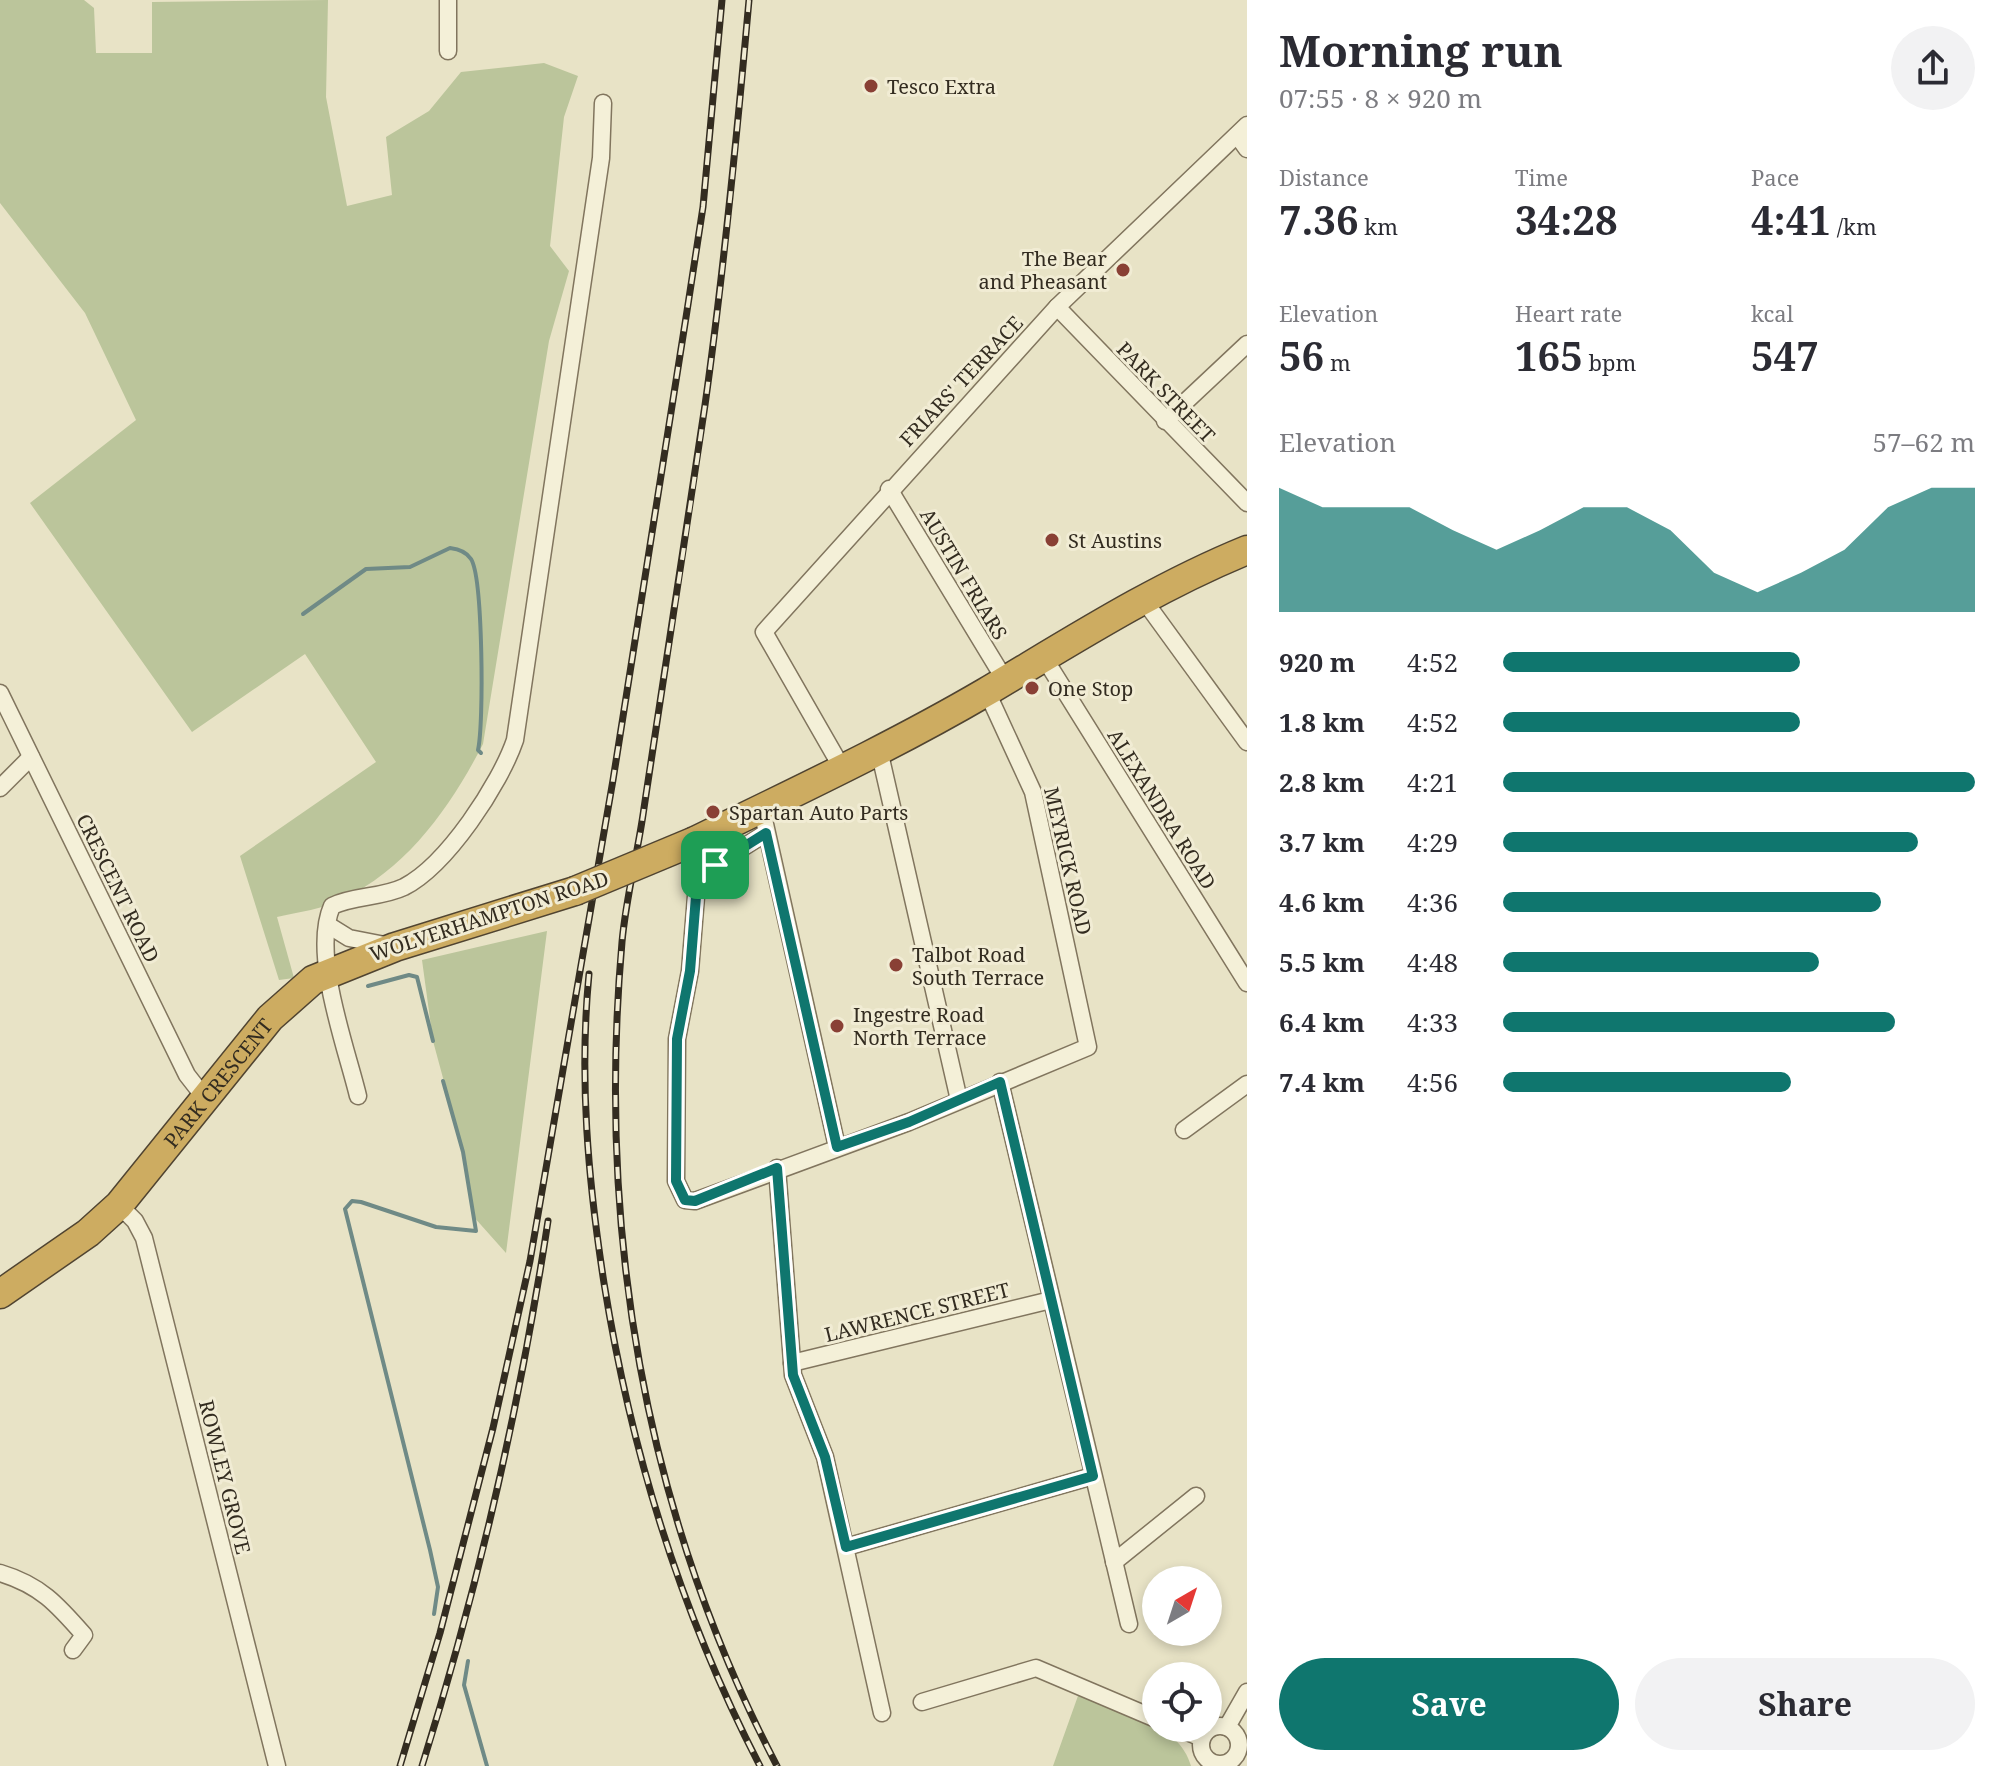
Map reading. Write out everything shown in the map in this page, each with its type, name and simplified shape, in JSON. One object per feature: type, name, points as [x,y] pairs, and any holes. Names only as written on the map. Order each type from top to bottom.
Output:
[{"type":"highway","name":"WOLVERHAMPTON ROAD","points":[[327,973],[395,947],[575,891],[695,841],[765,821],[842,768],[996,686],[1143,599],[1247,550]]},
{"type":"highway","name":"PARK CRESCENT","points":[[0,1294],[88,1233],[119,1205],[270,1018],[296,993],[327,973]]},
{"type":"street","points":[[448,0],[448,51]]},
{"type":"street","points":[[358,1096],[327,973],[328,925],[332,906],[404,887],[426,871],[504,771],[515,740],[599,173],[605,125],[603,103]]},
{"type":"street","name":"FRIARS' TERRACE","points":[[842,768],[764,632],[889,489],[1057,307],[1244,136]]},
{"type":"street","name":"PARK STREET","points":[[1057,307],[1247,503]]},
{"type":"street","points":[[1165,421],[1247,344]]},
{"type":"street","name":"AUSTIN FRIARS","points":[[889,489],[996,686]]},
{"type":"street","points":[[1143,599],[1247,742]]},
{"type":"street","name":"ALEXANDRA ROAD","points":[[1043,656],[1247,983]]},
{"type":"street","name":"MEYRICK ROAD","points":[[996,686],[1033,792],[1088,1047],[1000,1082]]},
{"type":"street","name":"CRESCENT ROAD","points":[[0,693],[187,1075],[205,1098]]},
{"type":"street","points":[[879,750],[959,1100]]},
{"type":"street","points":[[0,788],[31,757]]},
{"type":"street","points":[[837,1147],[765,821],[697,884],[690,971],[677,1039],[676,1181],[685,1200],[695,1201],[777,1168],[837,1147],[959,1100],[1000,1082],[1129,1624]]},
{"type":"street","points":[[328,925],[349,938],[395,947]]},
{"type":"street","points":[[1184,1130],[1247,1084]]},
{"type":"street","points":[[777,1168],[793,1375],[825,1457],[882,1713]]},
{"type":"street","name":"ROWLEY GROVE","points":[[119,1205],[135,1221],[144,1238],[277,1766]]},
{"type":"street","name":"LAWRENCE STREET","points":[[792,1363],[1051,1300]]},
{"type":"street","points":[[846,1547],[1093,1476]]},
{"type":"street","points":[[1114,1562],[1196,1496]]},
{"type":"street","points":[[0,1573],[26,1580],[53,1600],[84,1635],[73,1650]]},
{"type":"street","points":[[922,1702],[1036,1668],[1142,1713]]},
{"type":"street","points":[[1227,1727],[1247,1692]]},
{"type":"street","points":[[1202,1742],[1202,1751],[1213,1764],[1242,1756],[1239,1741],[1227,1727],[1222,1727]]},
{"type":"green space","points":[[0,0],[84,0],[94,8],[96,53],[152,53],[152,2],[328,0],[326,97],[347,206],[392,195],[386,137],[429,111],[461,72],[544,63],[578,76],[564,117],[550,246],[569,271],[549,341],[483,744],[442,812],[388,870],[336,902],[277,917],[294,978],[279,980],[240,856],[376,762],[305,654],[192,732],[30,503],[136,420],[85,313],[0,203]]},
{"type":"green space","points":[[547,931],[506,1253],[473,1216],[463,1152],[433,1041],[422,960]]},
{"type":"green space","points":[[1079,1693],[1142,1718],[1142,1742],[1177,1742],[1185,1751],[1191,1766],[1053,1766]]},
{"type":"waterway","points":[[303,614],[366,569],[410,567],[450,548],[467,554],[475,572],[480,621],[482,683],[478,750],[481,753]]},
{"type":"waterway","points":[[368,986],[409,975],[417,977],[433,1041]]},
{"type":"waterway","points":[[434,1614],[438,1587],[430,1550],[345,1209],[352,1201],[361,1202],[436,1227],[476,1231],[463,1152],[443,1081]]},
{"type":"waterway","points":[[468,1661],[464,1685],[487,1766]]},
{"type":"railway","points":[[400,1766],[440,1633],[493,1428],[530,1261],[613,780],[703,207],[722,0]]},
{"type":"railway","points":[[749,0],[712,354],[622,942],[616,1049],[617,1155],[625,1261],[640,1365],[662,1468],[693,1569],[731,1669],[777,1766]]},
{"type":"railway","points":[[589,974],[585,1052],[587,1129],[594,1206],[615,1346],[644,1470],[662,1531],[706,1650],[760,1766]]},
{"type":"railway","points":[[422,1766],[496,1496],[548,1221]]},
{"type":"place","name":"Tesco Extra","points":[[871,86]]},
{"type":"place","name":"The Bear and Pheasant","points":[[1123,270]]},
{"type":"place","name":"St Austins","points":[[1052,540]]},
{"type":"place","name":"One Stop","points":[[1032,688]]},
{"type":"place","name":"Spartan Auto Parts","points":[[713,812]]},
{"type":"place","name":"Talbot Road South Terrace","points":[[896,965]]},
{"type":"place","name":"Ingestre Road North Terrace","points":[[837,1026]]},
{"type":"route","points":[[766,833],[837,1147],[909,1122],[1000,1082],[1093,1476],[846,1547],[825,1457],[793,1375],[777,1168],[695,1201],[685,1200],[676,1181],[677,1039],[690,971],[697,884],[715,865],[766,833]]}]
